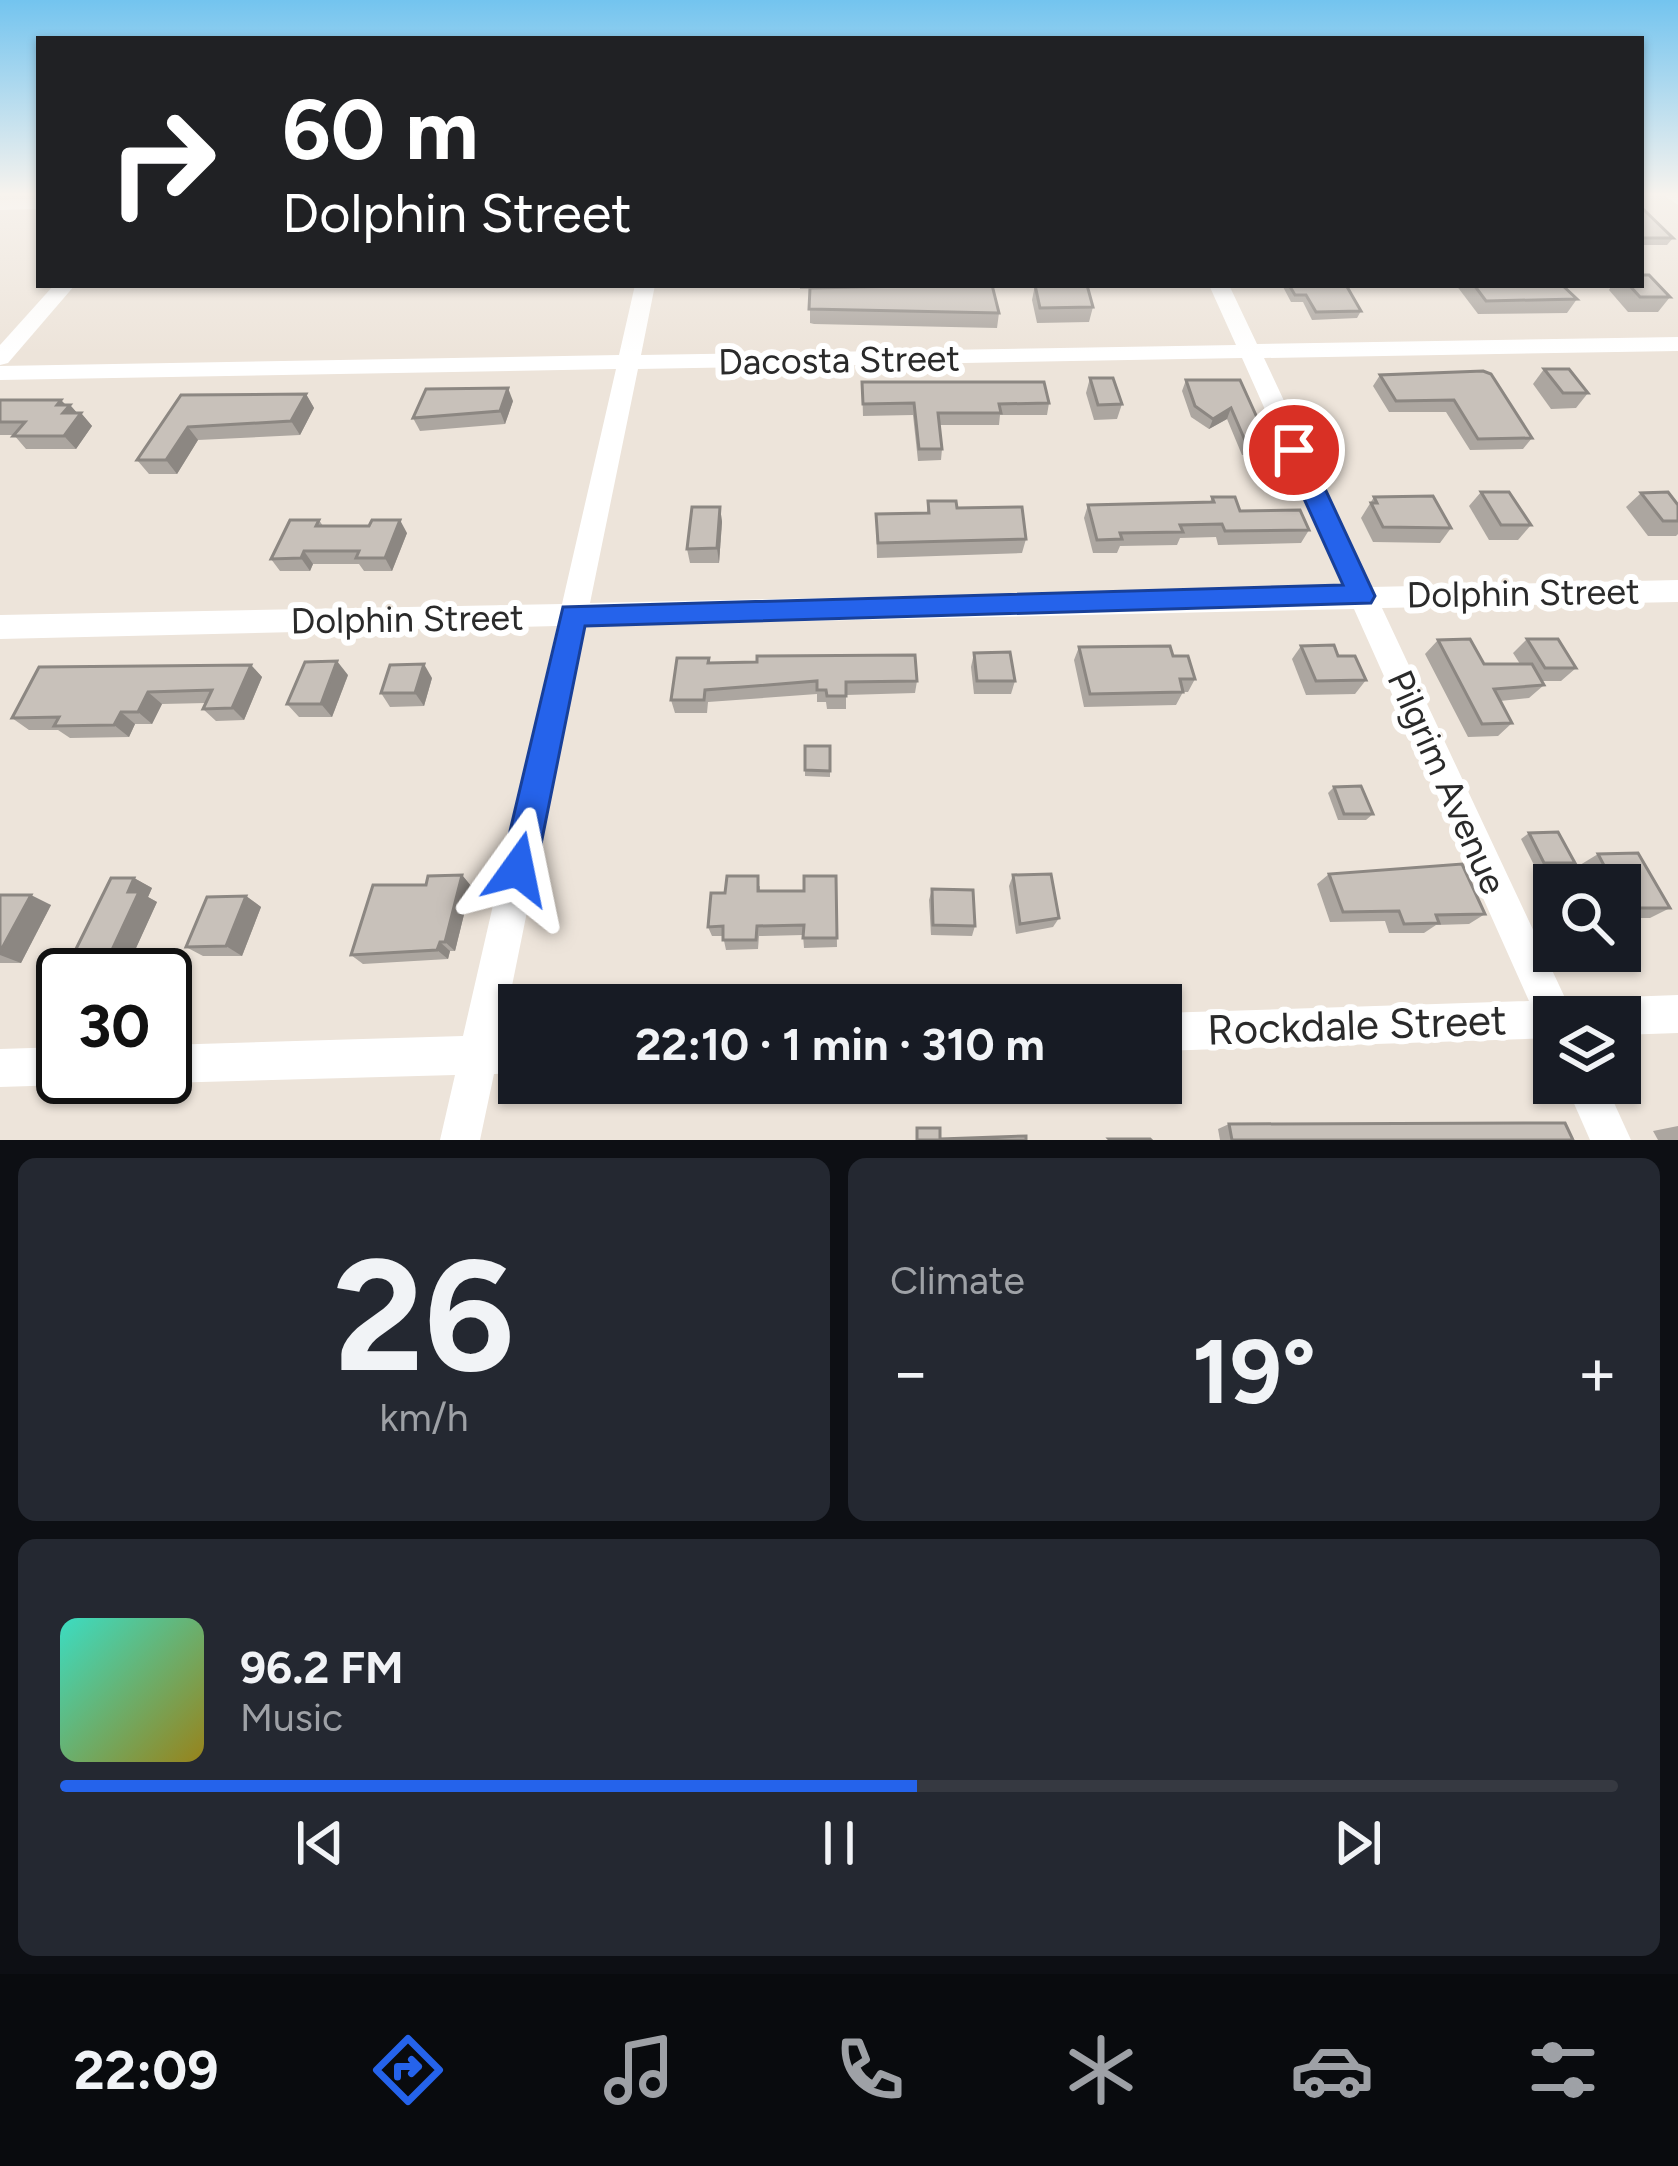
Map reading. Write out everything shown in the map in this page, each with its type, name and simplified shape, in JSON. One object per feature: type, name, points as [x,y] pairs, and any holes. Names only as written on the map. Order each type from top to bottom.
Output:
[{"type":"street","points":[[0,358],[62,288]]},
{"type":"street","points":[[460,1140],[644,288]]},
{"type":"street","name":"Pilgrim Avenue","points":[[1220,288],[1544,996]]},
{"type":"street","name":"Dacosta Street","points":[[0,374],[1678,344]]},
{"type":"street","name":"Dolphin Street","points":[[0,627],[1678,591]]},
{"type":"street","points":[[1641,1015],[1678,1014]]},
{"type":"street","name":"Rockdale Street","points":[[1182,1031],[1533,1019]]},
{"type":"street","points":[[192,1063],[498,1054]]},
{"type":"street","points":[[0,1068],[36,1067]]},
{"type":"street","points":[[1595,1104],[1611,1140]]},
{"type":"building","points":[[1644,275],[1649,275],[1670,297],[1640,297],[1632,288],[1644,288]]},
{"type":"building","points":[[810,288],[993,288],[999,313],[809,309]]},
{"type":"building","points":[[1036,288],[1088,288],[1093,307],[1040,308]]},
{"type":"building","points":[[1291,288],[1348,288],[1361,311],[1316,312],[1306,295],[1295,295]]},
{"type":"building","points":[[1476,288],[1565,288],[1577,299],[1486,301]]},
{"type":"building","points":[[1544,369],[1569,369],[1588,393],[1563,393]]},
{"type":"building","points":[[1491,374],[1532,438],[1478,439],[1454,400],[1396,401],[1380,375]]},
{"type":"building","points":[[1090,378],[1113,378],[1122,404],[1098,405]]},
{"type":"building","points":[[1186,380],[1240,380],[1269,444],[1247,445],[1231,408],[1213,419],[1195,406]]},
{"type":"building","points":[[862,382],[1044,382],[1049,403],[999,404],[1001,413],[938,413],[942,449],[919,449],[914,403],[863,404]]},
{"type":"building","points":[[508,388],[500,411],[413,418],[426,389]]},
{"type":"building","points":[[306,394],[291,421],[188,427],[166,460],[137,460],[181,395]]},
{"type":"building","points":[[0,400],[61,400],[57,405],[70,405],[63,413],[81,413],[64,436],[13,436],[25,422],[0,422]]},
{"type":"building","points":[[1481,492],[1509,492],[1531,525],[1501,525]]},
{"type":"building","points":[[1668,492],[1678,505],[1678,521],[1663,521],[1641,493]]},
{"type":"building","points":[[1433,496],[1451,528],[1383,527],[1371,503],[1377,503],[1374,497]]},
{"type":"building","points":[[1212,497],[1235,497],[1240,511],[1300,510],[1309,530],[1225,531],[1222,524],[1180,525],[1183,532],[1120,533],[1122,539],[1097,540],[1088,505],[1214,502]]},
{"type":"building","points":[[928,501],[956,501],[957,508],[1022,507],[1026,539],[878,543],[876,514],[929,513]]},
{"type":"building","points":[[692,507],[720,507],[717,548],[687,549]]},
{"type":"building","points":[[290,520],[319,520],[316,526],[369,526],[372,520],[400,520],[385,558],[356,558],[359,551],[304,551],[301,558],[271,559]]},
{"type":"building","points":[[1470,639],[1484,664],[1532,664],[1544,685],[1494,689],[1512,723],[1482,724],[1438,640]]},
{"type":"building","points":[[1527,639],[1558,639],[1576,668],[1545,668]]},
{"type":"building","points":[[1334,645],[1338,656],[1355,656],[1366,680],[1316,681],[1301,646]]},
{"type":"building","points":[[1170,646],[1173,656],[1188,656],[1195,679],[1180,679],[1183,692],[1090,694],[1079,647]]},
{"type":"building","points":[[1010,652],[1015,681],[977,681],[974,653]]},
{"type":"building","points":[[915,655],[917,681],[846,682],[846,696],[827,696],[826,690],[817,690],[817,681],[705,690],[704,700],[671,700],[677,658],[709,658],[708,663],[757,662],[757,656]]},
{"type":"building","points":[[337,661],[321,704],[287,704],[305,662]]},
{"type":"building","points":[[424,664],[415,693],[381,693],[390,665]]},
{"type":"building","points":[[251,665],[232,708],[203,709],[212,690],[148,692],[138,712],[121,712],[114,725],[54,726],[59,717],[12,718],[39,667]]},
{"type":"building","points":[[805,746],[830,746],[830,771],[805,770]]},
{"type":"building","points":[[1361,786],[1373,814],[1344,814],[1334,787]]},
{"type":"building","points":[[1558,832],[1575,863],[1544,863],[1529,833]]},
{"type":"building","points":[[1638,853],[1670,908],[1641,908],[1641,864],[1603,864],[1598,854]]},
{"type":"building","points":[[1462,864],[1485,914],[1436,915],[1439,923],[1404,924],[1399,911],[1343,912],[1329,874]]},
{"type":"building","points":[[1051,874],[1059,918],[1020,924],[1013,875]]},
{"type":"building","points":[[462,875],[445,942],[437,950],[351,955],[373,885],[426,885],[428,876]]},
{"type":"building","points":[[727,876],[758,876],[758,891],[804,891],[804,876],[836,876],[837,938],[803,938],[804,925],[757,926],[756,940],[723,940],[723,926],[708,927],[711,893],[725,893]]},
{"type":"building","points":[[111,878],[134,878],[128,892],[139,892],[113,948],[76,948]]},
{"type":"building","points":[[932,889],[973,890],[975,926],[933,925]]},
{"type":"building","points":[[0,895],[31,895],[0,952]]},
{"type":"building","points":[[246,896],[226,946],[186,947],[207,897]]},
{"type":"building","points":[[1565,1123],[1573,1140],[1232,1140],[1229,1124]]},
{"type":"building","points":[[917,1128],[940,1128],[940,1139],[1026,1136],[1026,1140],[917,1140]]},
{"type":"route","points":[[518,869],[573,615],[1361,596],[1294,450]]}]
